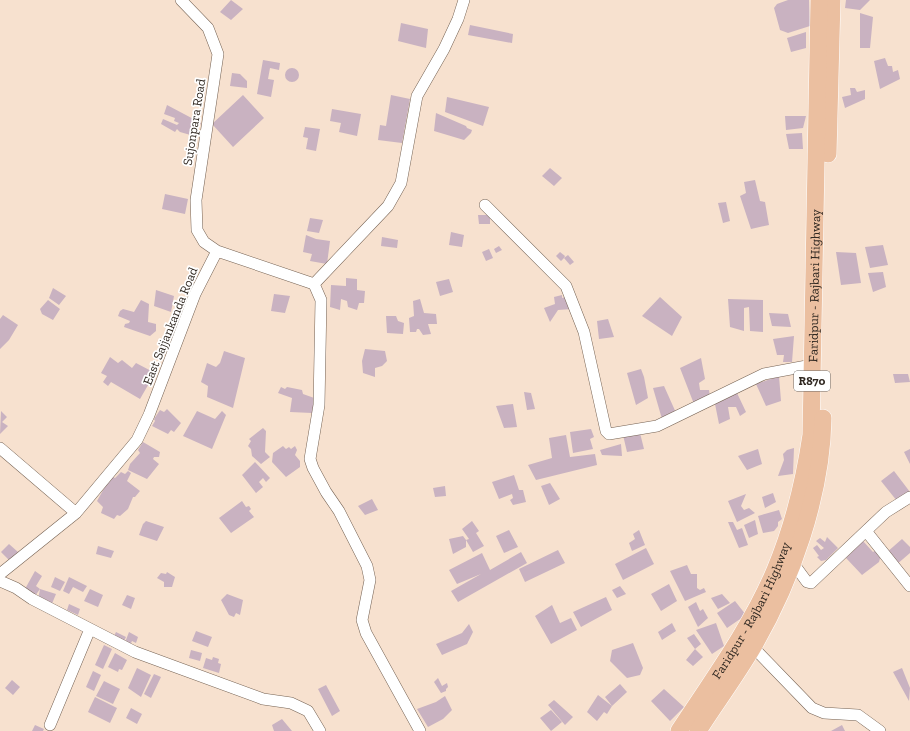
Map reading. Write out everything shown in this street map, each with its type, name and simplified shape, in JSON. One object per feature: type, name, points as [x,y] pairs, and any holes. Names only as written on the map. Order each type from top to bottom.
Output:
[{"type":"main road","name":"Faridpur - Rajbari Highway","points":[[679,731],[743,632],[775,570],[800,498],[807,465],[811,436],[819,0]]},
{"type":"main road","name":"Faridpur - Rajbari Highway","points":[[698,731],[753,647],[793,563],[809,511],[822,450],[832,0]]},
{"type":"street","name":"Sujonpara Road","points":[[181,0],[208,28],[218,54],[196,200],[197,230],[204,242],[217,251]]},
{"type":"street","points":[[314,284],[388,206],[395,196],[401,183],[417,96],[444,49],[458,19],[464,0]]},
{"type":"street","points":[[485,205],[566,286],[584,332],[606,431],[609,434],[657,426],[764,374],[812,365]]},
{"type":"street","points":[[217,251],[314,284],[321,300],[319,405],[310,460],[326,492],[339,511],[367,566],[370,580],[362,620],[366,633],[420,731]]},
{"type":"street","name":"East Sajjankanda Road","points":[[0,574],[76,513],[137,440],[149,415],[195,294],[217,251]]},
{"type":"street","points":[[0,448],[76,513]]},
{"type":"street","points":[[793,563],[807,582],[811,582],[886,512],[910,497]]},
{"type":"street","points":[[866,531],[910,586]]},
{"type":"street","points":[[0,581],[136,652],[186,672],[263,699],[291,703],[308,711],[320,731]]},
{"type":"street","points":[[50,725],[90,629]]},
{"type":"street","points":[[753,647],[812,708],[824,713],[858,715],[880,731]]},
{"type":"building","points":[[231,0],[243,9],[231,20],[220,12]]},
{"type":"building","points":[[788,0],[809,0],[810,26],[788,33],[780,30],[774,8],[777,4]]},
{"type":"building","points":[[846,0],[870,0],[860,10],[845,8]]},
{"type":"building","points":[[860,13],[873,17],[870,48],[860,48]]},
{"type":"building","points":[[401,23],[428,29],[426,48],[398,41]]},
{"type":"building","points":[[470,25],[513,34],[512,43],[468,35]]},
{"type":"building","points":[[806,32],[806,48],[791,52],[787,38]]},
{"type":"building","points":[[885,58],[888,66],[892,66],[893,72],[898,70],[900,79],[880,89],[874,61]]},
{"type":"building","points":[[263,60],[280,63],[279,70],[270,68],[268,79],[274,80],[271,97],[257,94]]},
{"type":"building","points":[[292,68],[297,70],[299,75],[297,80],[292,82],[287,80],[285,75],[287,70]]},
{"type":"building","points":[[232,73],[240,74],[247,81],[247,88],[230,86]]},
{"type":"building","points":[[199,82],[206,86],[204,94],[197,92]]},
{"type":"building","points":[[850,88],[855,88],[857,92],[865,90],[865,99],[845,108],[842,97],[851,95]]},
{"type":"building","points":[[243,95],[264,118],[233,147],[212,124]]},
{"type":"building","points":[[391,95],[410,99],[402,143],[378,140],[380,125],[386,126]]},
{"type":"building","points":[[447,97],[489,107],[483,126],[445,112]]},
{"type":"building","points":[[167,105],[201,123],[194,136],[180,132],[177,129],[175,132],[161,124],[163,119],[177,125],[179,123],[174,121],[175,118],[164,114]]},
{"type":"building","points":[[332,109],[361,114],[357,136],[339,132],[341,123],[330,121]]},
{"type":"building","points":[[436,113],[466,126],[472,130],[471,133],[464,140],[434,131]]},
{"type":"building","points":[[785,116],[806,116],[803,128],[786,130]]},
{"type":"building","points":[[305,127],[320,129],[316,151],[306,149],[308,138],[303,137]]},
{"type":"building","points":[[802,133],[803,149],[789,149],[786,134]]},
{"type":"building","points":[[550,168],[562,178],[554,186],[542,176]]},
{"type":"building","points":[[755,180],[760,201],[765,202],[769,225],[751,229],[740,196],[746,193],[744,182]]},
{"type":"building","points":[[165,194],[188,199],[185,214],[162,209]]},
{"type":"building","points":[[726,202],[730,221],[723,223],[718,203]]},
{"type":"building","points":[[478,215],[490,215],[490,224],[479,224]]},
{"type":"building","points":[[310,218],[323,220],[319,233],[307,231]]},
{"type":"building","points":[[451,232],[464,235],[462,247],[449,245]]},
{"type":"building","points":[[306,235],[316,239],[330,241],[327,264],[310,261],[312,254],[303,252]]},
{"type":"building","points":[[382,237],[398,240],[397,248],[381,246]]},
{"type":"building","points":[[883,245],[888,265],[870,268],[865,247]]},
{"type":"building","points":[[499,246],[502,250],[496,253],[494,249]]},
{"type":"building","points":[[489,249],[493,258],[486,261],[482,252]]},
{"type":"building","points":[[560,252],[565,256],[561,261],[556,256]]},
{"type":"building","points":[[836,252],[856,253],[861,283],[841,285]]},
{"type":"building","points":[[568,255],[574,262],[570,265],[564,258]]},
{"type":"building","points":[[883,272],[886,287],[873,292],[868,273]]},
{"type":"building","points":[[346,278],[357,279],[357,290],[365,291],[364,303],[359,303],[357,310],[348,307],[347,301],[341,299],[340,310],[330,307],[331,285],[346,286]]},
{"type":"building","points":[[449,279],[453,292],[440,296],[436,282]]},
{"type":"building","points":[[53,288],[66,296],[59,305],[49,298]]},
{"type":"building","points":[[156,290],[174,296],[171,312],[154,306]]},
{"type":"building","points":[[274,294],[290,296],[285,313],[271,311]]},
{"type":"building","points":[[562,295],[562,298],[567,296],[572,309],[558,310],[550,322],[544,308],[555,304],[554,297]]},
{"type":"building","points":[[660,297],[682,317],[672,336],[642,316]]},
{"type":"building","points":[[420,299],[424,313],[436,314],[437,324],[428,324],[431,334],[423,335],[419,329],[417,329],[416,332],[410,332],[409,318],[414,316],[413,301]]},
{"type":"building","points":[[728,299],[763,300],[763,332],[750,331],[749,307],[744,308],[744,331],[730,327]]},
{"type":"building","points":[[48,300],[60,309],[53,320],[42,314],[40,309]]},
{"type":"building","points":[[141,300],[149,304],[148,322],[156,324],[156,331],[150,336],[124,327],[125,324],[129,323],[130,321],[118,316],[120,311],[123,309],[134,312]]},
{"type":"building","points":[[769,313],[788,314],[791,327],[772,326]]},
{"type":"building","points":[[3,315],[18,325],[9,340],[0,349],[0,319]]},
{"type":"building","points":[[386,316],[396,316],[398,321],[404,323],[403,334],[387,333]]},
{"type":"building","points":[[608,319],[614,337],[599,339],[597,321]]},
{"type":"building","points":[[794,336],[792,362],[783,362],[784,355],[777,355],[773,339]]},
{"type":"building","points":[[365,349],[385,351],[387,361],[382,366],[375,368],[375,377],[363,373],[362,361]]},
{"type":"building","points":[[224,351],[245,358],[233,408],[207,397],[208,386],[201,382],[207,363],[216,367],[220,363]]},
{"type":"building","points":[[110,357],[118,363],[122,360],[132,368],[136,363],[155,373],[140,399],[111,382],[108,386],[103,382],[107,376],[101,373]]},
{"type":"building","points":[[701,358],[705,379],[699,383],[700,390],[709,390],[710,397],[694,404],[680,368]]},
{"type":"building","points":[[641,369],[648,398],[636,405],[627,373]]},
{"type":"building","points":[[893,374],[908,374],[910,382],[895,383]]},
{"type":"building","points":[[779,376],[781,401],[766,406],[756,384]]},
{"type":"building","points":[[664,386],[677,415],[662,419],[653,388]]},
{"type":"building","points":[[281,387],[285,389],[287,387],[302,390],[303,394],[317,399],[316,411],[312,413],[290,412],[292,398],[278,393]]},
{"type":"building","points":[[524,392],[531,393],[535,409],[527,410]]},
{"type":"building","points":[[737,393],[746,412],[740,416],[736,407],[728,407],[730,419],[719,424],[715,404]]},
{"type":"building","points":[[513,404],[517,427],[504,428],[496,406]]},
{"type":"building","points":[[167,409],[181,423],[174,432],[171,430],[168,434],[152,426],[155,421],[154,419],[160,410],[164,412]]},
{"type":"building","points":[[1,411],[7,417],[2,422],[8,426],[0,434]]},
{"type":"building","points":[[197,411],[215,419],[222,411],[226,415],[212,449],[183,436]]},
{"type":"building","points":[[263,428],[266,431],[265,452],[270,457],[261,464],[252,456],[251,449],[248,446],[251,441],[249,439]]},
{"type":"building","points":[[591,429],[594,437],[590,439],[593,449],[573,453],[570,432]]},
{"type":"building","points":[[640,433],[644,449],[627,452],[623,435]]},
{"type":"building","points":[[566,435],[570,457],[595,454],[597,465],[536,480],[528,465],[552,458],[549,438]]},
{"type":"building","points":[[143,442],[160,452],[159,457],[154,457],[153,459],[159,464],[147,479],[128,470],[130,464],[140,453],[138,450]]},
{"type":"building","points":[[621,444],[622,456],[602,455],[600,450]]},
{"type":"building","points":[[283,446],[286,449],[289,447],[291,449],[295,446],[297,450],[295,455],[300,461],[300,467],[286,477],[272,462],[273,453]]},
{"type":"building","points":[[794,448],[793,474],[778,476],[784,460],[783,454],[787,450]]},
{"type":"building","points":[[758,449],[762,464],[747,470],[738,456]]},
{"type":"building","points":[[910,449],[910,464],[904,452]]},
{"type":"building","points":[[255,462],[270,478],[266,482],[263,478],[259,482],[263,487],[256,493],[242,475]]},
{"type":"building","points":[[128,471],[131,473],[127,481],[140,491],[135,497],[133,497],[128,509],[120,516],[117,515],[114,519],[101,513],[103,507],[97,501],[111,476],[115,478],[121,472],[125,474]]},
{"type":"building","points":[[894,471],[910,492],[897,501],[881,481]]},
{"type":"building","points":[[514,475],[519,490],[523,490],[526,502],[513,505],[510,500],[513,498],[512,494],[499,499],[492,482]]},
{"type":"building","points":[[550,483],[560,499],[549,505],[541,486]]},
{"type":"building","points":[[445,486],[446,496],[435,497],[433,488]]},
{"type":"building","points":[[773,493],[776,502],[765,508],[762,497]]},
{"type":"building","points":[[746,494],[741,506],[744,510],[749,508],[755,513],[737,522],[728,501]]},
{"type":"building","points":[[372,499],[378,510],[365,515],[358,506]]},
{"type":"building","points":[[242,501],[246,507],[249,506],[251,509],[249,511],[254,517],[231,533],[219,518]]},
{"type":"building","points":[[779,510],[782,519],[778,522],[778,526],[774,531],[763,533],[758,516]]},
{"type":"building","points":[[755,520],[758,534],[749,538],[744,525]]},
{"type":"building","points":[[146,521],[164,527],[157,541],[139,535],[143,524]]},
{"type":"building","points":[[472,521],[479,531],[476,533],[484,546],[473,552],[466,540],[469,539],[462,529]]},
{"type":"building","points":[[728,522],[733,522],[737,530],[742,528],[748,545],[739,548]]},
{"type":"building","points":[[509,530],[518,547],[504,553],[496,536]]},
{"type":"building","points":[[639,530],[645,545],[632,551],[629,543],[635,539],[633,534]]},
{"type":"building","points":[[463,536],[466,540],[466,547],[453,554],[449,539]]},
{"type":"building","points":[[827,537],[838,548],[826,560],[821,561],[817,557],[819,556],[813,548],[817,545],[821,550],[824,548],[816,541],[820,538],[825,542]]},
{"type":"building","points":[[902,539],[910,547],[910,553],[896,565],[886,553]]},
{"type":"building","points":[[863,541],[873,552],[878,549],[881,555],[879,562],[862,575],[846,558]]},
{"type":"building","points":[[9,544],[18,552],[10,561],[1,552]]},
{"type":"building","points":[[98,546],[114,551],[111,558],[96,554]]},
{"type":"building","points":[[646,548],[654,564],[623,580],[615,564]]},
{"type":"building","points":[[558,550],[565,563],[525,582],[519,569]]},
{"type":"building","points":[[521,552],[527,563],[458,602],[451,591],[481,574],[457,584],[449,570],[482,553],[490,570]]},
{"type":"building","points":[[687,565],[691,574],[697,574],[697,588],[700,590],[704,588],[706,592],[685,601],[670,571]]},
{"type":"building","points":[[35,571],[42,576],[36,586],[40,589],[35,596],[25,589]]},
{"type":"building","points":[[167,572],[175,577],[172,587],[164,587],[164,582],[157,578],[161,573],[166,574]]},
{"type":"building","points":[[55,577],[65,582],[60,591],[51,587]]},
{"type":"building","points":[[69,577],[87,586],[83,592],[73,587],[69,594],[63,591]]},
{"type":"building","points":[[669,584],[677,601],[661,611],[651,594]]},
{"type":"building","points":[[620,586],[626,594],[617,598],[612,590]]},
{"type":"building","points":[[40,589],[56,594],[51,606],[38,600]]},
{"type":"building","points":[[90,589],[103,595],[98,607],[84,601]]},
{"type":"building","points":[[227,594],[243,600],[240,615],[236,613],[234,617],[229,615],[221,600]]},
{"type":"building","points":[[722,594],[730,603],[718,609],[711,598]]},
{"type":"building","points":[[127,595],[135,598],[131,609],[122,605]]},
{"type":"building","points":[[606,597],[612,610],[581,627],[573,612]]},
{"type":"building","points":[[735,601],[746,615],[727,628],[717,613]]},
{"type":"building","points":[[696,602],[700,611],[703,609],[708,618],[698,627],[688,607]]},
{"type":"building","points":[[69,604],[80,609],[78,615],[67,610]]},
{"type":"building","points":[[552,605],[560,623],[571,618],[577,630],[551,644],[535,616]]},
{"type":"building","points":[[672,623],[676,631],[662,640],[658,632]]},
{"type":"building","points":[[716,623],[724,646],[712,654],[696,630]]},
{"type":"building","points":[[469,624],[473,632],[467,644],[442,655],[436,644],[462,633]]},
{"type":"building","points":[[196,631],[212,637],[208,647],[192,641]]},
{"type":"building","points":[[116,632],[126,637],[123,643],[113,638]]},
{"type":"building","points":[[129,632],[138,637],[136,643],[132,641],[129,647],[124,645]]},
{"type":"building","points":[[694,634],[701,644],[695,649],[687,638]]},
{"type":"building","points":[[633,643],[643,668],[640,675],[627,678],[610,661],[612,650]]},
{"type":"building","points":[[104,645],[112,649],[103,669],[95,665]]},
{"type":"building","points":[[695,649],[703,657],[693,666],[686,660]]},
{"type":"building","points":[[191,650],[202,653],[200,661],[189,658]]},
{"type":"building","points":[[115,653],[127,660],[122,670],[119,669],[118,672],[108,667]]},
{"type":"building","points":[[213,657],[219,659],[218,663],[221,664],[219,673],[203,668],[206,658],[212,660]]},
{"type":"building","points":[[137,668],[151,675],[141,697],[128,688]]},
{"type":"building","points":[[902,668],[910,688],[909,701],[893,672]]},
{"type":"building","points":[[93,671],[101,675],[94,691],[86,687]]},
{"type":"building","points":[[154,674],[161,677],[151,698],[144,694]]},
{"type":"building","points":[[438,678],[442,686],[447,683],[448,687],[446,691],[441,693],[434,682]]},
{"type":"building","points":[[12,680],[20,687],[13,695],[5,688]]},
{"type":"building","points":[[104,681],[120,689],[113,704],[96,696]]},
{"type":"building","points":[[620,684],[627,692],[612,706],[605,697]]},
{"type":"building","points":[[326,685],[340,711],[332,716],[318,689]]},
{"type":"building","points":[[664,689],[684,707],[670,721],[651,701]]},
{"type":"building","points":[[598,695],[612,706],[607,714],[604,712],[597,721],[587,712]]},
{"type":"building","points":[[445,696],[452,710],[443,719],[428,727],[417,709],[436,702]]},
{"type":"building","points":[[95,697],[117,708],[110,723],[88,712]]},
{"type":"building","points":[[554,700],[573,717],[565,725],[548,705]]},
{"type":"building","points":[[131,708],[142,714],[137,724],[126,718]]},
{"type":"building","points":[[551,710],[562,722],[551,731],[540,718]]},
{"type":"building","points":[[282,719],[292,731],[274,731],[272,725]]},
{"type":"building","points":[[35,725],[44,729],[43,731],[32,731]]},
{"type":"building","points":[[842,725],[845,731],[831,731]]}]
